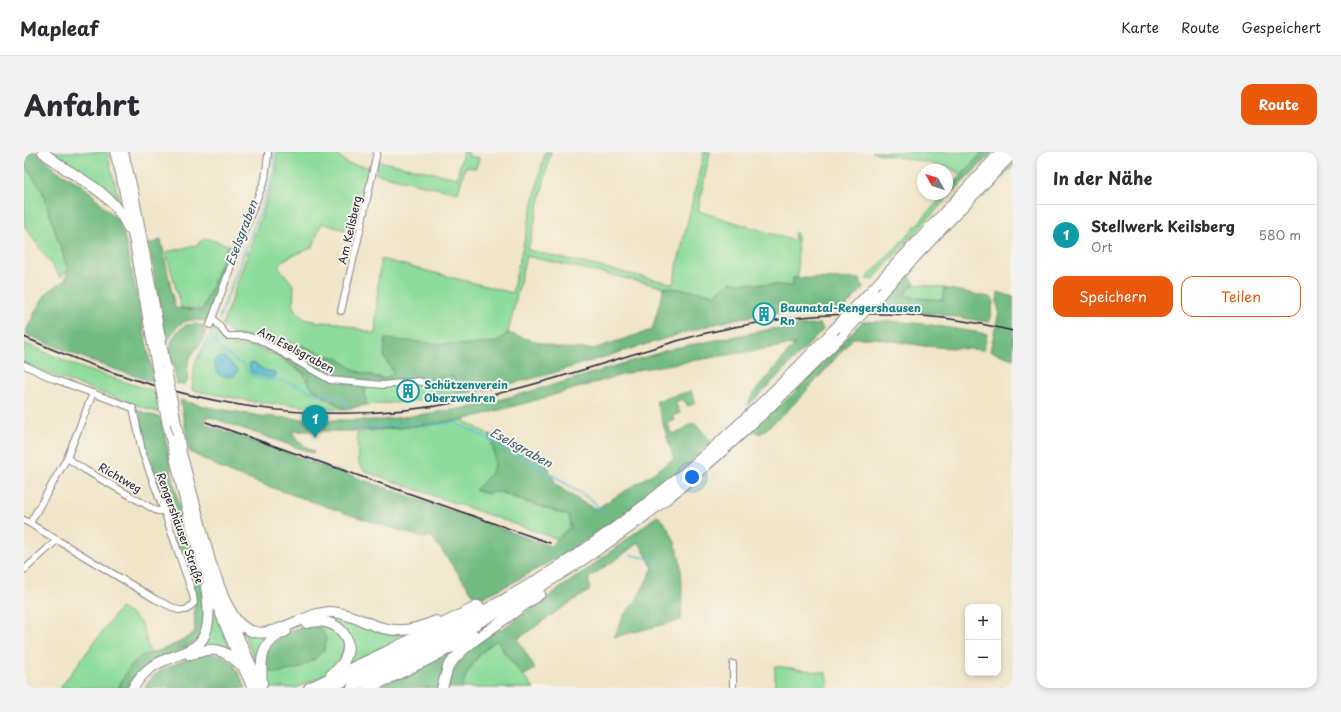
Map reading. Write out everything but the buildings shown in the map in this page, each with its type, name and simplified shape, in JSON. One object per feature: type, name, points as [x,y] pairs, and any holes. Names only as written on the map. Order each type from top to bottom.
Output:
[{"type":"highway","points":[[352,688],[439,644],[552,580],[606,538],[719,443],[784,382],[1001,152]]},
{"type":"highway","points":[[45,153],[59,165],[98,189],[112,203],[125,221],[137,254]]},
{"type":"highway","points":[[119,153],[121,173],[174,434],[183,495],[200,556],[223,619],[243,666]]},
{"type":"highway","points":[[119,153],[133,193],[161,368]]},
{"type":"highway","points":[[329,688],[468,619],[606,538],[665,500],[724,450],[819,359],[1013,153]]},
{"type":"highway","points":[[174,434],[181,453],[210,561],[236,632],[260,687]]},
{"type":"highway","points":[[312,687],[479,606],[589,543],[606,538]]},
{"type":"highway","points":[[442,688],[448,667],[454,659],[475,640],[578,568],[606,538]]},
{"type":"highway","points":[[133,688],[143,674],[153,666],[166,659],[192,649],[204,638],[209,623],[209,604],[200,556]]},
{"type":"highway","points":[[223,597],[236,621],[250,630],[262,632],[276,630],[314,615],[329,612],[344,614],[381,628],[403,631],[430,624],[479,606]]},
{"type":"highway","points":[[369,688],[429,659],[511,614]]},
{"type":"highway","points":[[260,687],[261,660],[268,643],[281,633],[316,620],[332,623],[338,627],[347,639],[348,646],[344,662],[330,675],[312,687]]},
{"type":"highway","points":[[142,688],[149,676],[156,670],[205,650],[217,649],[230,655],[243,666],[260,687]]},
{"type":"street","points":[[210,325],[238,246],[265,179],[268,152]]},
{"type":"street","name":"Am Keilsberg","points":[[341,311],[377,152]]},
{"type":"street","name":"Am Eselsgraben","points":[[213,318],[227,336],[245,336],[258,339],[330,380],[383,385],[418,381],[426,383]]},
{"type":"street","points":[[24,365],[54,379],[93,393],[67,458],[27,521]]},
{"type":"street","name":"Rengershäuser Straße","points":[[27,521],[155,599],[178,610],[186,610],[194,602],[193,595],[142,451],[133,408],[93,393]]},
{"type":"street","name":"Richtweg","points":[[67,458],[157,512],[164,511]]},
{"type":"street","points":[[24,570],[57,540]]},
{"type":"street","points":[[733,664],[733,688]]},
{"type":"green space","points":[[24,152],[36,152],[56,170],[79,183],[118,220],[125,239],[154,382],[102,365],[25,334],[34,313],[43,298],[52,288],[65,281],[68,270],[42,190],[24,165]]},
{"type":"green space","points":[[52,152],[107,152],[120,204],[104,187],[62,162]]},
{"type":"green space","points":[[276,152],[321,154],[335,152],[348,164],[370,167],[355,233],[321,223],[313,247],[285,259],[278,266],[294,286],[293,307],[304,319],[318,322],[339,323],[375,334],[381,259],[512,293],[545,152],[551,152],[528,250],[673,284],[704,152],[710,152],[698,211],[795,241],[794,233],[797,233],[798,278],[793,278],[793,286],[731,282],[714,294],[664,287],[526,256],[508,333],[498,342],[470,345],[441,344],[384,357],[394,373],[385,379],[356,371],[337,358],[232,334],[222,325],[277,172]]},
{"type":"green space","points":[[463,152],[468,152],[468,156],[479,158],[476,168],[465,167],[458,193],[376,174],[378,161],[457,178]]},
{"type":"green space","points":[[872,152],[983,152],[962,175],[953,169],[953,164],[934,164]]},
{"type":"green space","points":[[983,152],[993,152],[953,192],[953,185]]},
{"type":"green space","points":[[1013,162],[1013,167],[982,198],[982,193]]},
{"type":"green space","points":[[24,165],[42,190],[68,270],[60,277],[24,225]]},
{"type":"green space","points":[[939,200],[945,200],[873,279],[866,279]]},
{"type":"green space","points":[[205,238],[228,245],[203,309],[181,308],[166,252],[197,245]]},
{"type":"green space","points":[[161,240],[175,308],[202,311],[228,245],[233,246],[207,321],[186,321],[177,327],[166,344],[149,244]]},
{"type":"green space","points":[[907,274],[913,280],[914,284],[904,295],[943,300],[944,288],[993,299],[989,322],[944,315],[876,308]]},
{"type":"green space","points":[[793,278],[860,279],[863,289],[843,309],[812,309],[739,318],[703,327],[542,376],[477,392],[456,394],[452,376],[422,380],[416,379],[382,382],[367,381],[365,386],[366,405],[345,409],[312,388],[307,381],[307,375],[284,359],[258,344],[232,341],[232,334],[299,344],[324,355],[337,358],[356,371],[385,379],[394,373],[384,357],[385,339],[470,345],[497,342],[508,333],[558,348],[593,349],[652,330],[664,287],[714,294],[731,282],[793,286]]},
{"type":"green space","points":[[914,284],[944,288],[943,300],[904,295]]},
{"type":"green space","points":[[998,292],[1013,297],[1013,359],[990,351],[999,312],[997,301]]},
{"type":"green space","points":[[891,321],[925,324],[987,334],[984,350],[924,346],[875,338],[853,338],[809,388],[785,412],[760,434],[753,430],[792,395],[862,322]]},
{"type":"green space","points":[[195,324],[204,326],[205,331],[203,340],[189,360],[187,370],[188,380],[184,385],[177,384],[170,350],[172,341],[177,332],[185,325]]},
{"type":"green space","points":[[820,324],[823,330],[748,406],[752,395],[795,344],[642,369],[462,420],[399,428],[356,430],[357,431],[292,431],[297,441],[314,452],[313,453],[207,416],[205,424],[550,546],[570,527],[569,516],[500,492],[485,493],[475,490],[492,471],[494,466],[495,460],[490,435],[545,460],[556,485],[582,502],[596,509],[674,459],[656,401],[691,391],[696,403],[688,406],[683,399],[675,402],[680,413],[672,416],[675,420],[668,423],[671,434],[682,431],[688,425],[695,423],[712,443],[645,499],[576,547],[510,584],[477,600],[433,538],[430,536],[424,538],[351,515],[233,474],[190,452],[180,400],[207,407],[261,416],[317,420],[382,420],[473,407],[550,386],[675,348],[772,329]]},
{"type":"green space","points":[[214,326],[219,335],[235,345],[254,347],[275,355],[304,374],[310,386],[320,395],[345,409],[255,402],[192,390],[195,363]]},
{"type":"green space","points":[[24,343],[84,369],[156,392],[160,413],[68,381],[24,363]]},
{"type":"green space","points":[[452,376],[456,394],[412,401],[366,405],[365,386]]},
{"type":"green space","points":[[139,411],[161,418],[179,507],[207,609],[200,639],[181,651],[147,667],[134,679],[129,688],[119,688],[127,671],[140,657],[176,644],[195,632],[194,597],[147,453]]},
{"type":"green space","points":[[462,420],[490,435],[494,453],[495,460],[492,471],[483,483],[475,490],[485,493],[500,492],[519,500],[569,516],[570,527],[558,538],[554,538],[364,471],[358,462],[357,432]]},
{"type":"green space","points":[[657,516],[669,530],[678,551],[682,597],[681,620],[614,637],[625,613],[636,601],[653,568],[639,542],[617,559],[589,577],[589,591],[557,611],[518,639],[535,669],[523,676],[504,652],[497,640],[491,644],[475,661],[470,668],[462,688],[376,688],[459,647],[503,628],[589,568]]},
{"type":"green space","points":[[212,603],[232,654],[198,648],[211,628]]},
{"type":"green space","points":[[120,608],[134,616],[142,625],[150,654],[140,657],[121,681],[119,688],[60,688]]},
{"type":"green space","points":[[330,615],[413,634],[341,669],[350,644],[319,616]]},
{"type":"green space","points":[[314,624],[336,630],[344,644],[344,653],[335,668],[325,675],[296,688],[269,688],[263,671]]},
{"type":"green space","points":[[314,624],[321,629],[326,638],[324,650],[315,659],[297,669],[277,673],[266,670],[265,653],[279,636],[303,626]]},
{"type":"green space","points":[[241,627],[271,633],[259,670]]},
{"type":"green space","points":[[497,640],[504,652],[534,688],[462,688],[470,668],[475,661],[491,644]]},
{"type":"green space","points":[[207,653],[222,655],[234,664],[246,688],[145,688],[150,679],[161,671],[177,663]]},
{"type":"green space","points":[[775,666],[826,673],[828,688],[775,688]]},
{"type":"water","points":[[224,357],[238,370],[235,375],[229,377],[219,375],[213,362],[216,359]]},
{"type":"water","points":[[253,363],[266,371],[275,373],[275,377],[268,378],[251,372],[249,364]]},
{"type":"waterway","name":"Eselsgraben","points":[[219,319],[275,171],[273,152]]},
{"type":"waterway","name":"Eselsgraben","points":[[199,358],[205,348],[215,340],[219,349],[231,356],[235,361],[245,365],[249,374],[264,380],[280,380],[303,387],[317,395],[324,393],[342,399],[350,407]]},
{"type":"waterway","name":"Eselsgraben","points":[[355,427],[367,428],[417,422],[420,424]]},
{"type":"waterway","name":"Eselsgraben","points":[[424,427],[453,422],[471,430],[540,467],[593,501],[601,511]]},
{"type":"waterway","name":"Eselsgraben","points":[[631,555],[655,560]]},
{"type":"railway","points":[[24,337],[78,360],[132,379],[187,394],[242,405],[297,412],[353,413],[411,409],[469,400],[557,378],[702,334],[779,320],[818,316],[896,314],[936,317],[1013,331]]},
{"type":"railway","points":[[206,422],[550,543]]},
{"type":"place","name":"Baunatal-Rengershausen Rn","points":[[764,314]]},
{"type":"place","name":"Schützenverein Oberzwehren","points":[[408,391]]},
{"type":"place","name":"Stellwerk Keilsberg","points":[[315,438]]}]
